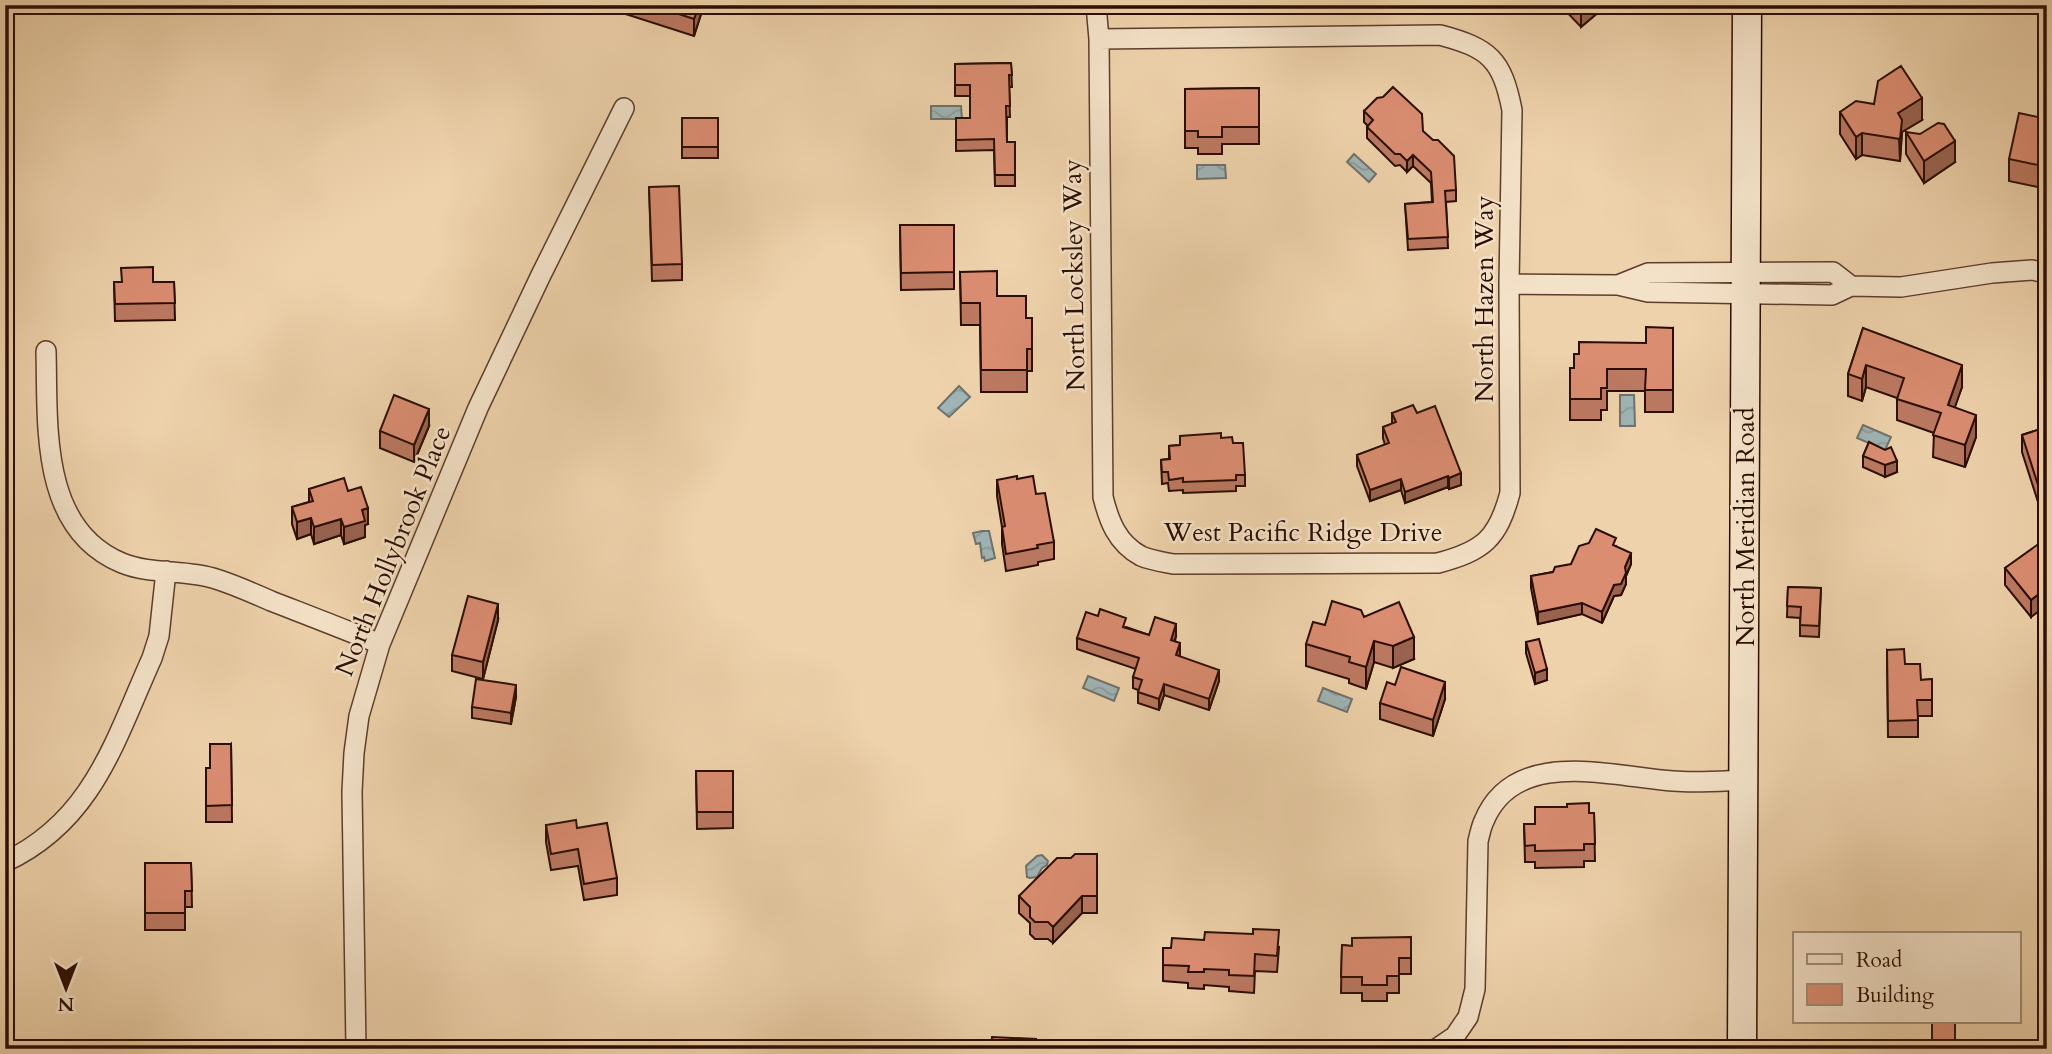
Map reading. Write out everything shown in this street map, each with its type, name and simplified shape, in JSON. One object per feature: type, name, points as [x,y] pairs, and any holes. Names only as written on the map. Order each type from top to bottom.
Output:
[{"type":"street","name":"North Locksley Way","points":[[1096,5],[1103,497],[1108,519],[1121,540]]},
{"type":"street","name":"North Meridian Road","points":[[1742,1049],[1747,5]]},
{"type":"street","name":"North Hazen Way","points":[[1098,39],[1440,35],[1467,42],[1492,57],[1507,83],[1512,110],[1510,493],[1503,517],[1488,541]]},
{"type":"street","name":"North Hollybrook Place","points":[[356,1049],[352,792],[354,753],[363,697],[380,644],[484,396],[624,108]]},
{"type":"street","points":[[1509,285],[1618,285],[1648,274],[1746,283],[1833,272],[1851,286],[1900,287],[1992,274],[2032,270],[2047,272]]},
{"type":"street","points":[[46,351],[50,458],[55,481],[74,524],[88,541],[104,554],[124,564],[215,578],[380,644]]},
{"type":"street","name":"West Pacific Ridge Drive","points":[[1121,540],[1142,556],[1173,564],[1438,563],[1464,556],[1488,541]]},
{"type":"street","points":[[5,862],[40,842],[61,825],[92,787],[152,658],[159,636],[166,570]]},
{"type":"street","points":[[1436,1049],[1455,1036],[1468,1017],[1475,989],[1478,841],[1484,819],[1498,799],[1516,783],[1537,774],[1572,771],[1675,781],[1743,780]]},
{"type":"water","points":[[931,106],[961,106],[962,119],[931,119]]},
{"type":"water","points":[[1354,154],[1376,174],[1369,182],[1347,162]]},
{"type":"water","points":[[1197,165],[1225,165],[1226,178],[1197,179]]},
{"type":"water","points":[[959,386],[970,397],[949,417],[938,408]]},
{"type":"water","points":[[1620,395],[1634,395],[1635,426],[1620,426]]},
{"type":"water","points":[[1863,425],[1891,437],[1885,450],[1857,438]]},
{"type":"water","points":[[989,531],[995,558],[985,561],[980,543],[976,544],[973,533]]},
{"type":"water","points":[[1088,676],[1119,688],[1114,701],[1083,688]]},
{"type":"water","points":[[1323,688],[1352,699],[1347,712],[1318,701]]},
{"type":"water","points":[[1042,855],[1048,861],[1047,865],[1037,877],[1027,877],[1026,866]]},
{"type":"building","points":[[651,5],[699,5],[694,19]]},
{"type":"building","points":[[1576,5],[1587,5],[1581,11]]},
{"type":"building","points":[[1011,63],[1010,106],[1006,106],[1007,142],[1015,142],[1015,175],[995,175],[994,139],[956,140],[956,118],[970,118],[970,85],[955,85],[955,64]]},
{"type":"building","points":[[1901,66],[1922,98],[1898,113],[1902,120],[1900,139],[1862,133],[1856,137],[1840,112],[1856,101],[1874,104],[1878,81]]},
{"type":"building","points":[[1393,87],[1422,114],[1423,131],[1433,140],[1438,140],[1454,156],[1456,190],[1445,191],[1448,237],[1408,239],[1405,204],[1433,202],[1431,172],[1413,155],[1407,161],[1400,154],[1395,154],[1367,127],[1373,120],[1364,111]]},
{"type":"building","points":[[1259,88],[1259,127],[1222,127],[1222,137],[1198,137],[1198,131],[1185,131],[1185,89]]},
{"type":"building","points":[[2019,113],[2047,119],[2047,167],[2009,159]]},
{"type":"building","points":[[682,118],[718,118],[718,147],[682,147]]},
{"type":"building","points":[[1938,123],[1944,124],[1955,141],[1924,161],[1906,132],[1920,134]]},
{"type":"building","points":[[679,186],[682,264],[652,265],[649,187]]},
{"type":"building","points":[[900,225],[954,225],[954,272],[901,273]]},
{"type":"building","points":[[153,267],[153,282],[174,282],[175,303],[115,304],[114,282],[122,282],[121,268]]},
{"type":"building","points":[[997,271],[997,296],[1026,296],[1026,318],[1032,318],[1032,349],[1027,349],[1027,370],[981,370],[980,303],[961,303],[960,272]]},
{"type":"building","points":[[1646,327],[1673,328],[1673,390],[1645,390],[1646,369],[1607,369],[1607,388],[1601,388],[1601,399],[1570,399],[1570,368],[1574,368],[1574,354],[1579,354],[1579,342],[1646,343]]},
{"type":"building","points":[[1863,328],[1962,365],[1948,405],[1976,415],[1965,445],[1933,435],[1941,413],[1897,399],[1904,378],[1866,365],[1862,379],[1848,374]]},
{"type":"building","points":[[394,395],[429,409],[414,445],[380,431]]},
{"type":"building","points":[[1413,405],[1417,413],[1435,406],[1461,473],[1405,492],[1401,479],[1370,490],[1357,455],[1389,443],[1383,427],[1396,422],[1392,413]]},
{"type":"building","points":[[2047,427],[2047,486],[2039,488],[2022,435]]},
{"type":"building","points":[[1221,433],[1221,438],[1232,437],[1233,443],[1243,443],[1245,475],[1236,475],[1236,480],[1183,482],[1183,478],[1169,480],[1168,472],[1162,472],[1161,460],[1170,459],[1169,446],[1180,445],[1180,436]]},
{"type":"building","points":[[1869,442],[1885,450],[1891,447],[1897,461],[1885,465],[1863,456]]},
{"type":"building","points":[[1017,476],[1017,479],[1033,476],[1036,494],[1045,493],[1054,542],[1006,554],[1002,527],[1005,526],[997,480]]},
{"type":"building","points":[[344,478],[348,491],[361,487],[368,508],[362,510],[365,521],[344,527],[341,519],[314,527],[311,518],[297,522],[292,507],[313,501],[309,489]]},
{"type":"building","points":[[1596,529],[1616,538],[1613,545],[1631,553],[1621,584],[1614,585],[1602,612],[1582,603],[1538,612],[1531,576],[1553,572],[1555,567],[1571,564],[1579,546],[1589,543]]},
{"type":"building","points":[[2044,540],[2047,543],[2047,588],[2031,600],[2005,568]]},
{"type":"building","points":[[1788,587],[1821,588],[1819,626],[1800,625],[1801,607],[1787,606]]},
{"type":"building","points":[[468,596],[498,604],[483,662],[452,655]]},
{"type":"building","points":[[1332,601],[1361,610],[1364,617],[1399,602],[1414,637],[1393,646],[1374,641],[1366,667],[1349,662],[1350,657],[1306,644],[1313,622],[1325,625]]},
{"type":"building","points":[[1100,609],[1126,618],[1123,627],[1149,635],[1155,617],[1176,624],[1171,640],[1180,643],[1176,655],[1219,670],[1209,699],[1164,684],[1159,699],[1138,692],[1142,680],[1133,677],[1139,658],[1077,638],[1086,612],[1098,616]]},
{"type":"building","points":[[1539,639],[1547,669],[1535,673],[1526,642]]},
{"type":"building","points":[[1904,649],[1905,664],[1920,664],[1921,680],[1932,679],[1932,700],[1917,700],[1918,720],[1888,721],[1887,650]]},
{"type":"building","points":[[1401,667],[1445,682],[1433,720],[1380,703],[1387,682],[1395,685]]},
{"type":"building","points":[[476,679],[516,685],[511,713],[472,707]]},
{"type":"building","points":[[210,744],[231,744],[232,805],[206,806],[206,768],[210,768]]},
{"type":"building","points":[[696,771],[733,771],[733,812],[697,812]]},
{"type":"building","points":[[1589,803],[1589,813],[1594,813],[1595,844],[1584,844],[1584,850],[1535,851],[1535,845],[1525,846],[1524,824],[1535,824],[1535,807],[1567,807],[1567,804]]},
{"type":"building","points":[[576,820],[577,828],[607,823],[617,878],[584,884],[578,849],[551,854],[546,825]]},
{"type":"building","points":[[1075,854],[1097,854],[1097,896],[1082,896],[1053,927],[1048,922],[1035,922],[1030,917],[1030,907],[1019,896],[1057,858],[1071,858]]},
{"type":"building","points":[[145,863],[191,863],[192,891],[185,891],[185,913],[145,913]]},
{"type":"building","points":[[1253,929],[1279,930],[1277,956],[1255,954],[1254,976],[1229,975],[1229,970],[1204,969],[1204,972],[1188,972],[1189,966],[1163,965],[1163,948],[1171,948],[1172,938],[1204,940],[1205,932],[1253,934]]},
{"type":"building","points":[[1411,937],[1411,958],[1399,958],[1399,976],[1387,976],[1387,985],[1362,985],[1362,977],[1341,977],[1342,945],[1352,946],[1352,938]]},
{"type":"building","points":[[1932,1023],[1955,1023],[1955,1043],[1932,1043]]},
{"type":"building","points":[[992,1037],[1036,1039],[1036,1049],[991,1049]]},
{"type":"building","points":[[1881,1048],[1881,1049],[1851,1049]]}]
